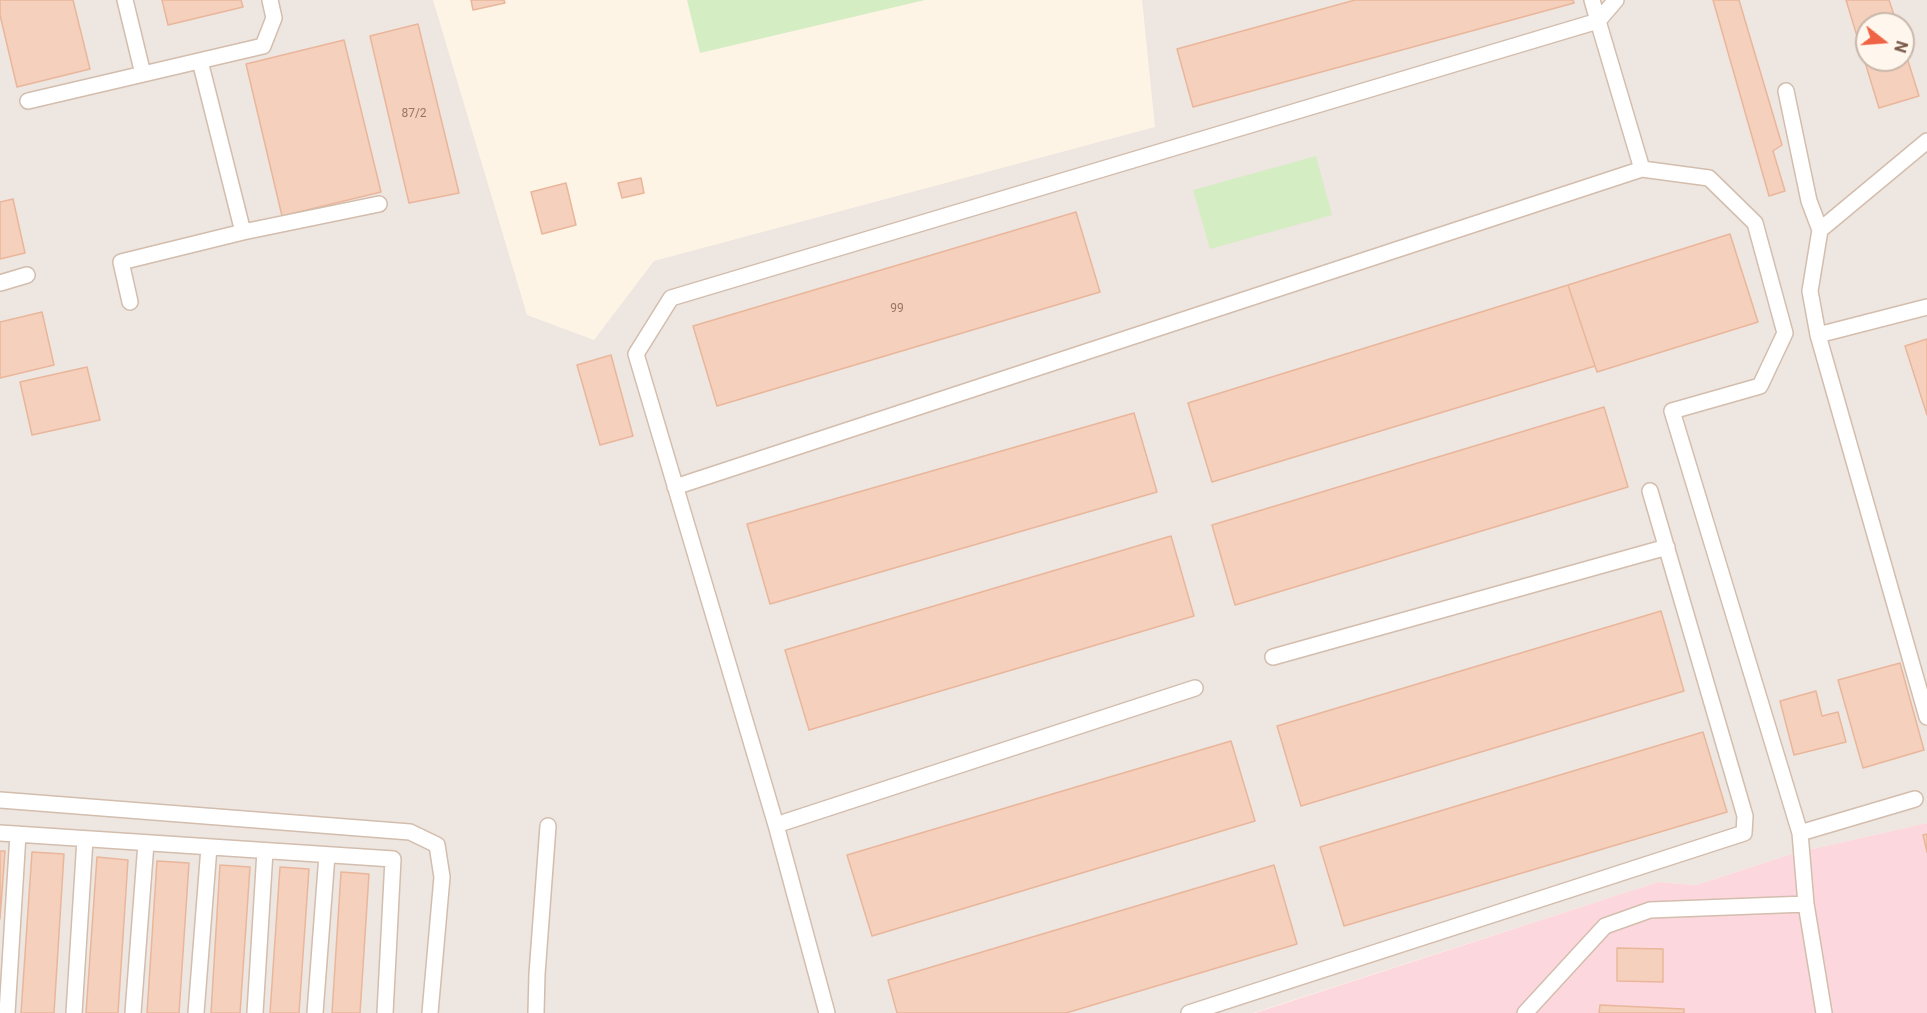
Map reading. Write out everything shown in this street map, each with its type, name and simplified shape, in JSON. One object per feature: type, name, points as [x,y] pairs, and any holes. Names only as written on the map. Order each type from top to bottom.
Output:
[{"type":"lane","points":[[125,0],[143,74]]},
{"type":"lane","points":[[28,101],[263,46],[274,18],[270,0]]},
{"type":"lane","points":[[1592,0],[1642,169]]},
{"type":"lane","points":[[827,1013],[776,825],[636,354],[670,298],[1598,21],[1616,0]]},
{"type":"lane","points":[[200,61],[243,232]]},
{"type":"lane","points":[[1786,91],[1809,201],[1820,230],[1810,291],[1818,335],[1927,717]]},
{"type":"lane","points":[[1820,230],[1927,141]]},
{"type":"lane","points":[[675,487],[1642,169],[1709,178],[1755,223],[1785,333],[1760,386],[1672,411],[1800,834],[1806,904],[1824,1013]]},
{"type":"lane","points":[[130,302],[121,262],[243,232],[379,204]]},
{"type":"lane","points":[[0,283],[27,275]]},
{"type":"lane","points":[[1818,335],[1927,307]]},
{"type":"lane","points":[[1189,1013],[1744,833],[1745,816],[1650,492]]},
{"type":"lane","points":[[1273,657],[1667,547]]},
{"type":"lane","points":[[776,825],[1194,688]]},
{"type":"lane","points":[[1800,834],[1915,799]]},
{"type":"lane","points":[[0,801],[410,832],[438,845],[442,877],[430,1013]]},
{"type":"lane","points":[[536,1013],[548,826]]},
{"type":"lane","points":[[0,833],[393,859],[385,1013]]},
{"type":"lane","points":[[7,1013],[18,834]]},
{"type":"lane","points":[[74,1013],[85,839]]},
{"type":"lane","points":[[133,1013],[146,843]]},
{"type":"lane","points":[[196,1013],[209,847]]},
{"type":"lane","points":[[255,1013],[265,851]]},
{"type":"lane","points":[[315,1013],[327,855]]},
{"type":"lane","points":[[1525,1013],[1605,926],[1650,910],[1806,904]]},
{"type":"shaded area","points":[[0,0],[433,0],[527,315],[594,340],[654,261],[1155,127],[1142,0],[1927,0],[1927,823],[1795,853],[1696,885],[1658,882],[1253,1013],[0,1013]]},
{"type":"shaded area","points":[[1927,823],[1927,1013],[1255,1013],[1658,882],[1696,885],[1795,853]]},
{"type":"green space","points":[[687,0],[925,0],[700,53]]},
{"type":"green space","points":[[1316,156],[1332,215],[1210,249],[1193,190]]},
{"type":"building","points":[[0,0],[73,0],[90,69],[17,87],[0,15]]},
{"type":"building","points":[[162,0],[241,0],[243,7],[168,25]]},
{"type":"building","points":[[471,0],[504,0],[505,3],[473,10]]},
{"type":"building","points":[[1355,0],[1573,0],[1574,3],[1193,107],[1177,49]]},
{"type":"building","points":[[1713,0],[1739,0],[1782,145],[1773,151],[1785,191],[1769,196]]},
{"type":"building","points":[[1846,0],[1889,0],[1893,12],[1855,12],[1855,29]]},
{"type":"building","points":[[418,24],[459,193],[409,203],[370,36]]},
{"type":"building","points":[[344,40],[381,192],[282,216],[246,64]]},
{"type":"building","points":[[1868,72],[1911,72],[1919,96],[1879,108]]},
{"type":"building","points":[[641,178],[644,193],[622,198],[618,183]]},
{"type":"building","points":[[566,183],[576,225],[542,234],[531,192]]},
{"type":"building","points":[[13,199],[25,253],[0,259],[0,202]]},
{"type":"building","points":[[1076,212],[1100,292],[717,406],[693,326]]},
{"type":"building","points":[[1730,234],[1758,322],[1597,372],[1568,285]]},
{"type":"building","points":[[1568,285],[1595,366],[1212,482],[1188,403]]},
{"type":"building","points":[[42,312],[54,365],[0,378],[0,322]]},
{"type":"building","points":[[1927,339],[1927,415],[1905,346]]},
{"type":"building","points":[[611,355],[633,436],[600,445],[577,365]]},
{"type":"building","points":[[87,367],[100,420],[32,435],[20,382]]},
{"type":"building","points":[[1604,407],[1628,487],[1235,605],[1212,525]]},
{"type":"building","points":[[1134,413],[1157,492],[770,604],[747,524]]},
{"type":"building","points":[[1171,536],[1194,616],[809,730],[785,650]]},
{"type":"building","points":[[1661,611],[1684,691],[1301,806],[1277,726]]},
{"type":"building","points":[[1900,663],[1924,750],[1863,768],[1838,680]]},
{"type":"building","points":[[1816,691],[1822,716],[1838,712],[1846,742],[1794,755],[1780,701]]},
{"type":"building","points":[[1703,732],[1727,812],[1344,926],[1320,847]]},
{"type":"building","points":[[1231,741],[1255,821],[872,936],[847,855]]},
{"type":"building","points":[[1927,834],[1927,852],[1923,835]]},
{"type":"building","points":[[0,851],[5,851],[0,919]]},
{"type":"building","points":[[32,852],[64,854],[54,1013],[21,1013]]},
{"type":"building","points":[[97,857],[128,860],[118,1013],[86,1013]]},
{"type":"building","points":[[157,861],[189,863],[179,1013],[147,1013]]},
{"type":"building","points":[[220,865],[250,867],[240,1013],[211,1013]]},
{"type":"building","points":[[1274,865],[1297,944],[1066,1013],[897,1013],[888,980]]},
{"type":"building","points":[[280,867],[309,869],[299,1013],[270,1013]]},
{"type":"building","points":[[341,872],[369,874],[360,1013],[332,1013]]},
{"type":"building","points":[[1617,948],[1663,949],[1663,982],[1617,981]]},
{"type":"building","points":[[1600,1005],[1684,1009],[1684,1013],[1599,1013]]}]
